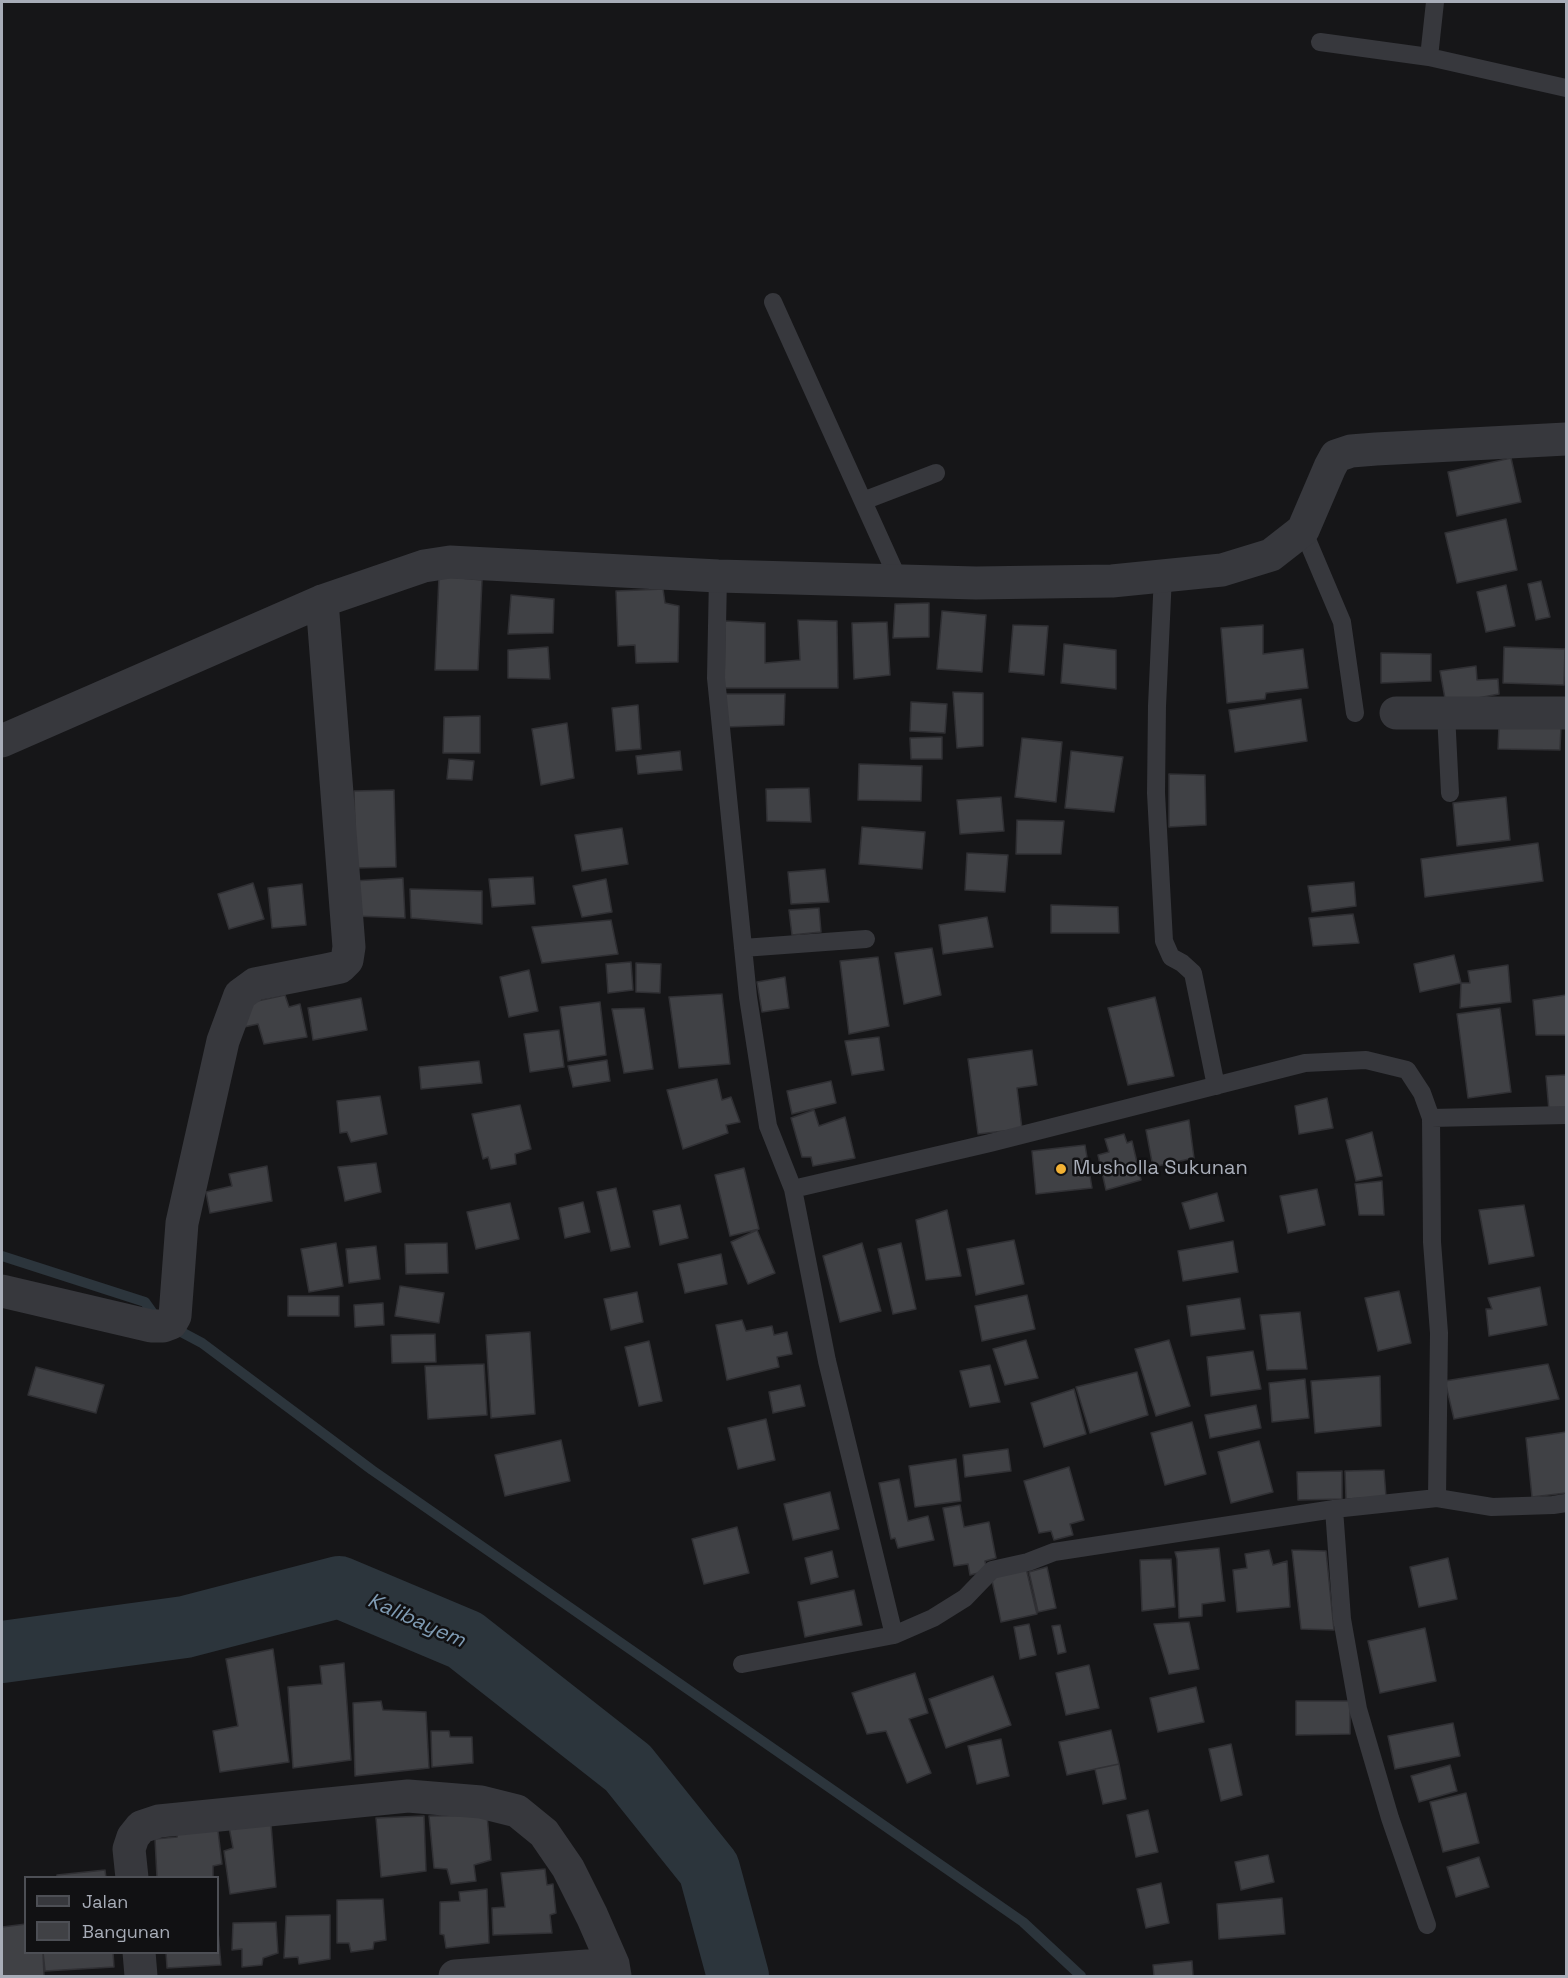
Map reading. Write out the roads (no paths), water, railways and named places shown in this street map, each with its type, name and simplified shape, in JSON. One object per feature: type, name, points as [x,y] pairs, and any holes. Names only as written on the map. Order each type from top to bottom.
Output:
[{"type":"street","points":[[2,741],[322,601],[424,566],[450,562],[718,576],[976,583],[1112,581],[1222,570],[1271,555],[1304,530],[1336,456],[1376,449],[1566,439]]},
{"type":"street","points":[[2,1291],[151,1326],[167,1324],[175,1316],[182,1223],[223,1041],[240,995],[255,984],[340,967],[347,960],[349,947],[322,601]]},
{"type":"street","points":[[1396,713],[1566,713]]},
{"type":"street","points":[[132,1876],[129,1849],[133,1837],[141,1827],[159,1821],[408,1796],[481,1802],[517,1811],[544,1833],[568,1868],[614,1970],[455,1977]]},
{"type":"street","points":[[139,1954],[141,1977]]},
{"type":"lane","points":[[1429,57],[1435,2]]},
{"type":"lane","points":[[1320,42],[1429,57],[1566,88]]},
{"type":"lane","points":[[773,302],[899,581]]},
{"type":"lane","points":[[863,501],[936,473]]},
{"type":"lane","points":[[1304,530],[1342,622],[1355,713]]},
{"type":"lane","points":[[1163,575],[1156,793],[1164,940],[1171,957],[1182,963],[1192,973],[1216,1086]]},
{"type":"lane","points":[[718,576],[716,678],[748,997],[768,1126],[793,1189],[827,1360],[894,1635]]},
{"type":"lane","points":[[1446,713],[1450,793]]},
{"type":"lane","points":[[743,948],[866,939]]},
{"type":"lane","points":[[793,1189],[990,1143],[1305,1063],[1366,1060],[1407,1070],[1422,1093],[1431,1118],[1432,1242],[1439,1333],[1437,1498]]},
{"type":"lane","points":[[1431,1118],[1566,1115]]},
{"type":"lane","points":[[742,1664],[894,1635],[933,1618],[965,1598],[992,1570],[1028,1562],[1054,1552],[1334,1509],[1437,1498],[1492,1507],[1566,1503]]},
{"type":"lane","points":[[1334,1509],[1342,1619],[1358,1709],[1390,1818],[1427,1925]]},
{"type":"waterway","points":[[2,1256],[145,1302],[157,1319]]},
{"type":"waterway","points":[[170,1326],[202,1343],[372,1470],[1023,1922],[1081,1976]]},
{"type":"waterway","name":"Kalibayem","points":[[2,1652],[185,1627],[339,1587],[465,1640],[628,1768],[709,1869],[738,1976]]},
{"type":"place","name":"Musholla Sukunan","points":[[1061,1169]]}]
